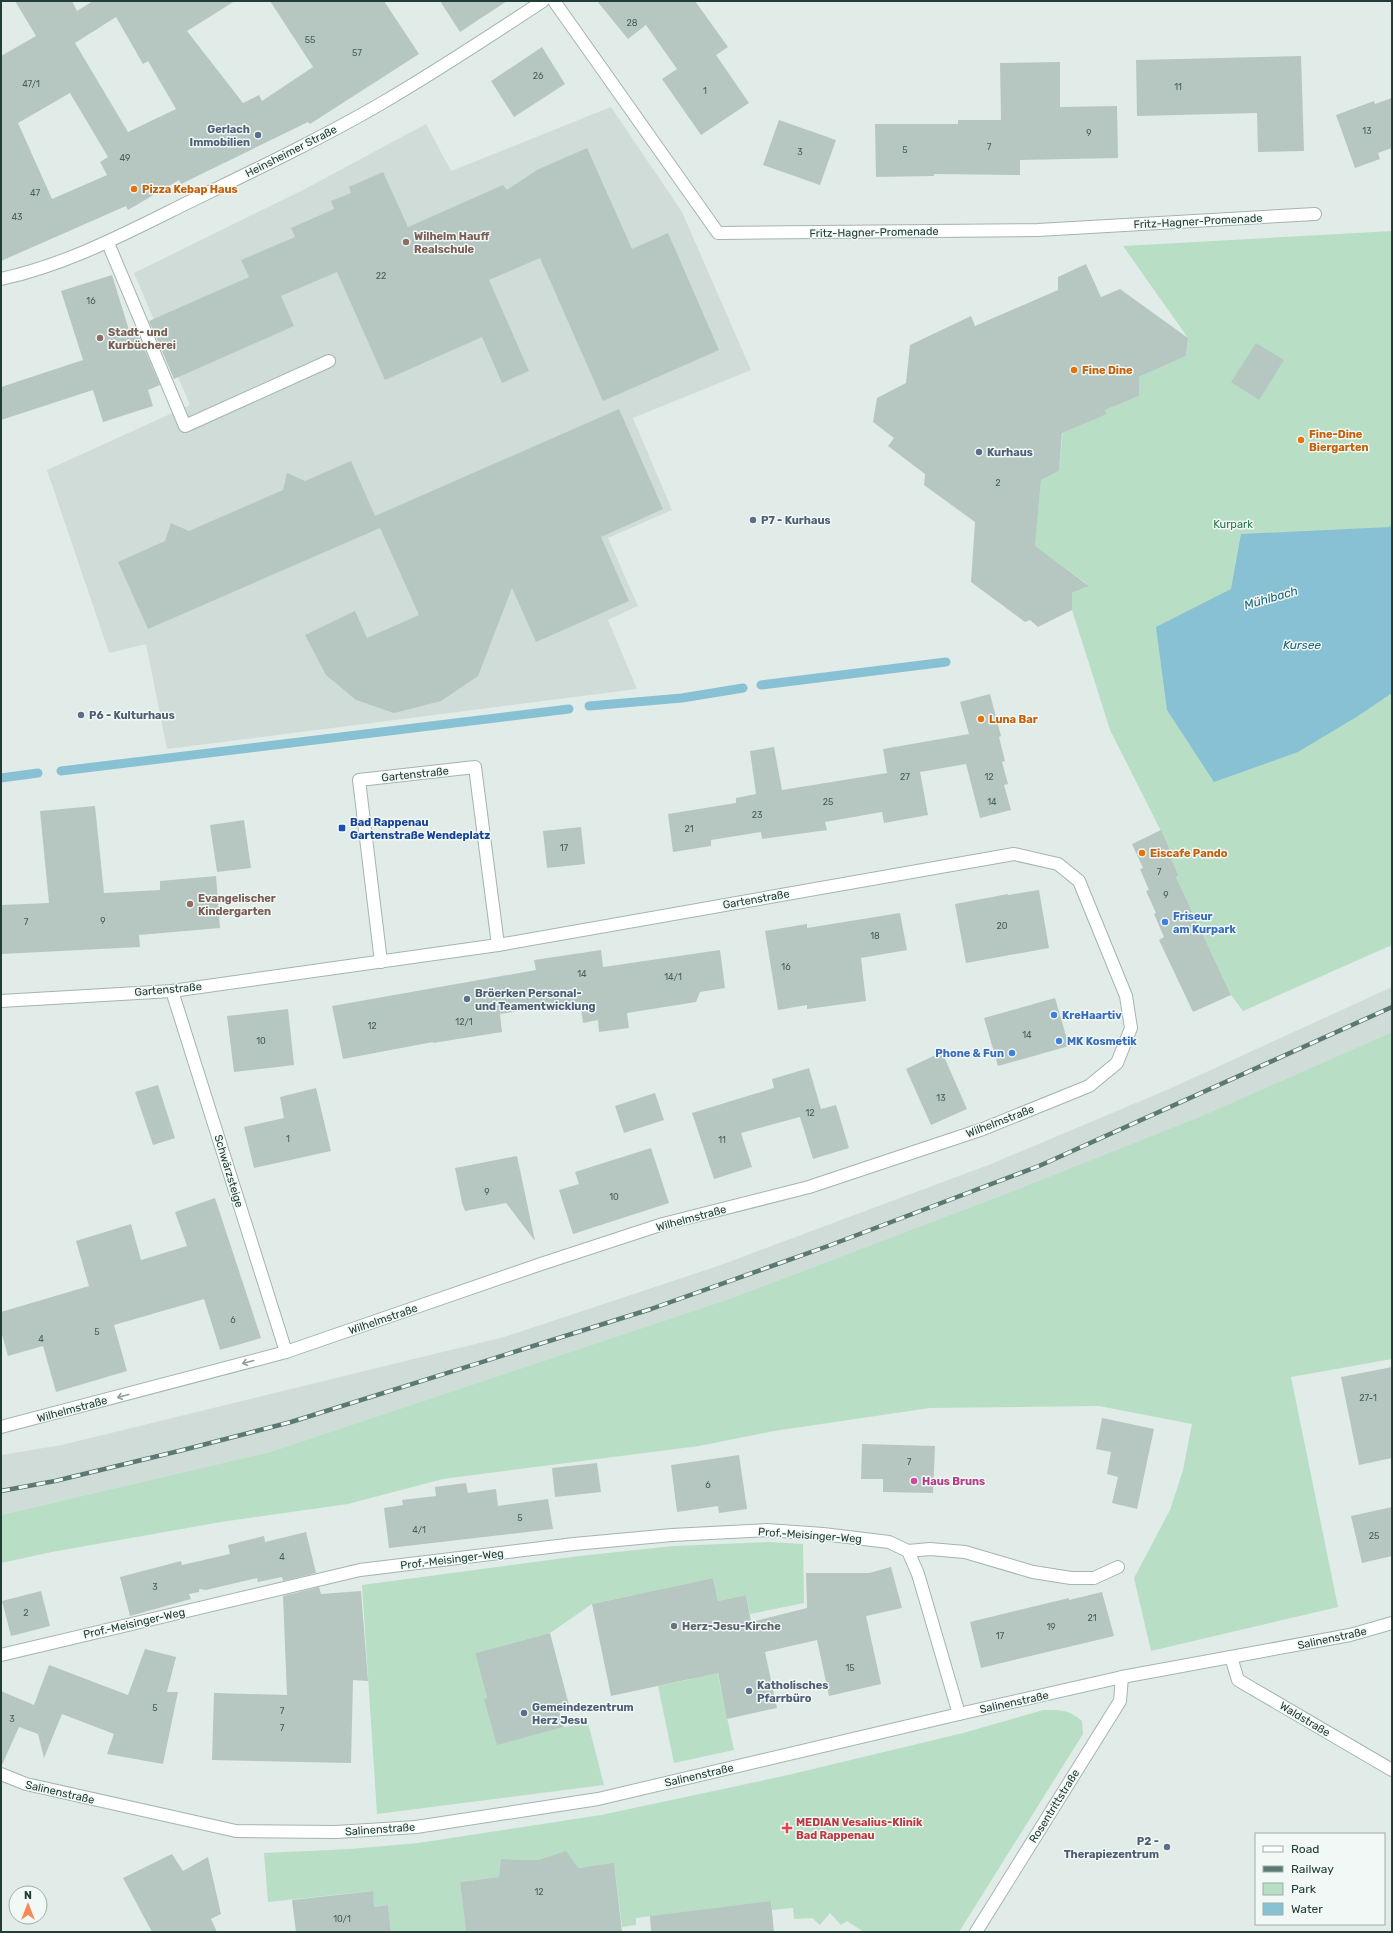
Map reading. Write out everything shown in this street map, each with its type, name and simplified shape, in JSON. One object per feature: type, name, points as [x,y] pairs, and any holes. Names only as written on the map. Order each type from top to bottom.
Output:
[{"type":"street","name":"Heinsheimer Straße","points":[[1,280],[35,272],[108,243],[289,154],[365,113],[451,62],[543,1]]},
{"type":"street","name":"Fritz-Hagner-Promenade","points":[[554,1],[718,233],[1038,230],[1314,214]]},
{"type":"street","points":[[108,243],[185,426],[329,361]]},
{"type":"street","name":"Gartenstraße","points":[[381,962],[359,780],[475,767],[498,945]]},
{"type":"street","name":"Gartenstraße","points":[[1,1001],[172,990],[381,962],[498,945],[1014,854]]},
{"type":"street","name":"Wilhelmstraße","points":[[1,1428],[286,1352],[541,1264],[663,1224],[817,1184],[983,1129],[1089,1086],[1117,1063],[1131,1028],[1126,996],[1079,881],[1058,864],[1014,854]]},
{"type":"street","name":"Schwärzsteige","points":[[172,990],[286,1352]]},
{"type":"street","name":"Prof.-Meisinger-Weg","points":[[1,1654],[360,1570],[574,1544],[672,1535],[767,1530],[823,1534],[889,1542],[908,1551]]},
{"type":"street","points":[[959,1714],[918,1574],[908,1551],[930,1549],[965,1552],[1033,1572],[1071,1578],[1094,1578],[1118,1567]]},
{"type":"street","name":"Salinenstraße","points":[[1,1774],[26,1784],[236,1831],[336,1832],[416,1827],[598,1799],[959,1714],[1122,1678],[1350,1635],[1392,1623]]},
{"type":"street","name":"Waldstraße","points":[[1231,1657],[1238,1680],[1392,1770]]},
{"type":"street","name":"Rosentrittstraße","points":[[976,1932],[1120,1701],[1122,1678]]},
{"type":"shaded area","points":[[611,107],[682,212],[751,370],[633,418],[672,510],[608,538],[638,606],[608,620],[637,689],[167,749],[146,644],[109,653],[47,470],[190,405],[134,273],[303,190],[426,124],[451,171]]},
{"type":"shaded area","points":[[1392,987],[1392,1032],[1204,1115],[1000,1196],[732,1298],[270,1452],[1,1515],[1,1455],[62,1445],[504,1337],[718,1266],[991,1164],[1169,1089]]},
{"type":"green space","name":"Kurpark","points":[[1392,231],[1392,945],[1243,1011],[1231,995],[1176,877],[1179,876],[1169,855],[1172,853],[1110,730],[1072,610],[1072,593],[1087,587],[1087,584],[1044,553],[1034,550],[1041,480],[1059,471],[1063,429],[1107,414],[1105,410],[1139,396],[1139,377],[1186,356],[1188,338],[1123,246]]},
{"type":"green space","points":[[1392,1032],[1392,1359],[1291,1377],[1338,1607],[1151,1651],[1134,1578],[1170,1510],[1183,1470],[1192,1424],[1099,1406],[930,1408],[774,1431],[699,1446],[443,1479],[348,1504],[221,1522],[52,1552],[1,1563],[1,1515],[270,1452],[732,1298],[1000,1196],[1204,1115]]},
{"type":"green space","points":[[769,1542],[803,1544],[804,1603],[750,1614],[746,1595],[718,1601],[713,1578],[592,1604],[550,1633],[475,1653],[497,1744],[564,1727],[588,1723],[604,1785],[377,1814],[362,1585],[579,1556],[673,1546]]},
{"type":"green space","points":[[714,1657],[734,1750],[674,1763],[658,1686],[691,1679]]},
{"type":"green space","name":"MEDIAN Vesalius-Klinik Bad Rappenau","points":[[1043,1710],[1060,1710],[1073,1714],[1082,1721],[1083,1734],[959,1932],[864,1932],[847,1921],[841,1925],[830,1913],[820,1925],[812,1918],[794,1919],[793,1908],[772,1910],[771,1901],[636,1918],[636,1925],[622,1927],[614,1864],[578,1868],[539,1860],[502,1859],[499,1877],[460,1882],[466,1932],[391,1932],[388,1905],[374,1907],[372,1891],[268,1902],[264,1853],[350,1849],[418,1843],[601,1815],[788,1775],[963,1733]]},
{"type":"water","name":"Kursee","points":[[1392,523],[1392,693],[1358,716],[1298,752],[1214,782],[1167,710],[1156,627],[1231,589],[1241,534],[1390,527]]},
{"type":"building","points":[[15,1],[72,1],[77,11],[93,1],[235,1],[187,31],[243,103],[259,95],[262,101],[313,67],[270,1],[384,1],[419,54],[310,124],[308,122],[181,184],[179,180],[128,210],[126,206],[1,261],[1,56],[36,36]],"holes":[[[116,17],[143,64],[148,61],[176,109],[128,132],[75,43]],[[70,93],[108,157],[100,162],[107,175],[52,199],[18,123]]]},
{"type":"building","points":[[440,1],[507,1],[460,32]]},
{"type":"building","points":[[597,1],[695,1],[728,47],[716,55],[749,103],[701,135],[662,79],[677,69],[646,25],[628,39]]},
{"type":"building","points":[[542,47],[565,84],[514,117],[491,81]]},
{"type":"building","points":[[1301,56],[1304,151],[1258,152],[1257,113],[1137,116],[1136,60]]},
{"type":"building","points":[[1060,62],[1060,107],[1117,106],[1118,158],[1020,160],[1020,175],[934,174],[934,176],[876,177],[875,124],[958,124],[958,120],[1001,120],[1000,63]]},
{"type":"building","points":[[1392,98],[1392,148],[1378,153],[1380,159],[1355,168],[1336,115],[1374,101],[1375,104]]},
{"type":"building","points":[[779,120],[836,140],[820,185],[763,165]]},
{"type":"building","points":[[587,148],[632,249],[668,233],[719,350],[603,401],[540,258],[489,280],[529,371],[502,383],[482,337],[385,380],[337,272],[281,296],[294,326],[174,379],[149,321],[249,277],[241,260],[295,237],[291,228],[334,209],[331,201],[351,193],[349,187],[383,172],[408,227],[503,185],[507,190],[537,170]]},
{"type":"building","name":"Kurhaus","points":[[1086,264],[1101,297],[1120,289],[1188,338],[1186,356],[1139,377],[1139,396],[1105,410],[1107,414],[1062,433],[1059,471],[1041,480],[1035,546],[1089,586],[1072,593],[1072,610],[1038,627],[1030,620],[1025,622],[971,582],[975,522],[924,485],[925,474],[888,446],[894,438],[873,422],[877,398],[906,383],[910,345],[971,316],[975,326],[1058,290],[1058,277]]},
{"type":"building","points":[[112,275],[129,330],[135,327],[160,385],[148,390],[153,406],[103,422],[93,390],[1,420],[1,387],[83,360],[61,291]]},
{"type":"building","points":[[1256,343],[1284,360],[1259,400],[1231,382]]},
{"type":"building","points":[[619,409],[663,509],[601,537],[629,601],[536,642],[512,588],[478,676],[441,701],[394,713],[356,700],[326,675],[305,635],[355,611],[367,638],[419,615],[380,528],[148,629],[118,562],[165,541],[171,523],[189,531],[283,490],[287,473],[305,481],[351,461],[375,516]]},
{"type":"building","points":[[990,694],[1001,736],[999,737],[1005,761],[1002,762],[1008,784],[1004,785],[1011,810],[980,818],[966,764],[920,772],[928,815],[884,823],[882,812],[825,822],[827,830],[762,839],[761,832],[711,840],[711,846],[673,852],[668,814],[736,803],[736,798],[756,794],[750,751],[774,747],[782,790],[887,773],[883,749],[969,734],[960,702]]},
{"type":"building","points":[[95,806],[104,893],[160,890],[160,881],[216,876],[220,928],[139,935],[140,947],[2,954],[1,905],[49,903],[40,811]]},
{"type":"building","points":[[244,820],[251,868],[217,872],[210,825]]},
{"type":"building","points":[[581,827],[585,864],[547,868],[543,831]]},
{"type":"building","points":[[1161,830],[1172,854],[1169,855],[1179,876],[1176,877],[1231,995],[1193,1012],[1159,940],[1164,937],[1154,914],[1156,913],[1146,891],[1149,890],[1140,869],[1143,868],[1132,844]]},
{"type":"building","points":[[1039,890],[1049,948],[966,963],[955,904]]},
{"type":"building","points":[[900,913],[907,950],[861,958],[866,1001],[807,1009],[807,1005],[778,1010],[765,931],[807,924],[807,928]]},
{"type":"building","points":[[601,950],[603,967],[720,950],[725,988],[700,992],[696,1002],[627,1013],[629,1028],[599,1032],[598,1020],[583,1023],[580,1002],[500,1014],[502,1032],[433,1042],[343,1059],[332,1006],[536,970],[534,960]]},
{"type":"building","points":[[1055,998],[1069,1046],[998,1066],[984,1018]]},
{"type":"building","points":[[288,1009],[294,1065],[234,1072],[227,1016]]},
{"type":"building","points":[[942,1052],[967,1109],[931,1125],[906,1069]]},
{"type":"building","points":[[809,1068],[821,1109],[836,1105],[849,1148],[813,1159],[800,1117],[741,1133],[752,1167],[714,1179],[692,1113],[774,1088],[772,1079]]},
{"type":"building","points":[[158,1085],[175,1138],[153,1145],[135,1092]]},
{"type":"building","points":[[316,1088],[331,1151],[254,1168],[244,1127],[284,1118],[280,1097]]},
{"type":"building","points":[[655,1093],[664,1120],[624,1133],[615,1106]]},
{"type":"building","points":[[651,1148],[669,1203],[573,1234],[559,1190],[579,1184],[575,1172]]},
{"type":"building","points":[[517,1156],[535,1241],[506,1203],[465,1211],[462,1203],[455,1168]]},
{"type":"building","points":[[215,1198],[261,1338],[220,1350],[204,1299],[114,1325],[127,1371],[56,1392],[43,1346],[8,1356],[1,1331],[1,1312],[89,1286],[76,1241],[131,1224],[141,1260],[187,1246],[175,1212]]},
{"type":"building","points":[[1392,1367],[1392,1458],[1359,1465],[1341,1377]]},
{"type":"building","points":[[1102,1418],[1154,1429],[1137,1509],[1112,1503],[1118,1477],[1107,1474],[1111,1452],[1096,1449]]},
{"type":"building","points":[[862,1444],[935,1446],[933,1493],[883,1492],[883,1479],[861,1479]]},
{"type":"building","points":[[739,1455],[747,1509],[719,1513],[718,1506],[677,1512],[671,1465]]},
{"type":"building","points":[[597,1463],[601,1492],[555,1497],[552,1468]]},
{"type":"building","points":[[466,1483],[468,1493],[496,1489],[498,1506],[548,1499],[553,1529],[389,1548],[384,1508],[403,1505],[402,1500],[436,1496],[435,1487]]},
{"type":"building","points":[[1392,1507],[1392,1556],[1362,1563],[1351,1516]]},
{"type":"building","points":[[306,1532],[316,1573],[283,1581],[282,1577],[258,1582],[257,1578],[206,1590],[199,1589],[199,1592],[189,1594],[191,1599],[130,1616],[120,1577],[181,1561],[182,1565],[230,1554],[228,1545],[264,1536],[265,1542]]},
{"type":"building","points":[[891,1567],[902,1608],[866,1616],[881,1684],[829,1696],[817,1640],[765,1652],[777,1708],[727,1719],[718,1673],[611,1696],[592,1604],[713,1578],[718,1601],[746,1595],[751,1622],[807,1608],[806,1573],[869,1573]]},
{"type":"building","points":[[319,1587],[321,1594],[361,1591],[368,1681],[353,1680],[351,1763],[212,1760],[214,1693],[287,1695],[283,1596]]},
{"type":"building","points":[[41,1591],[50,1626],[11,1636],[2,1601]]},
{"type":"building","points":[[1102,1592],[1114,1636],[981,1668],[970,1622],[1069,1598],[1069,1600]]},
{"type":"building","points":[[550,1633],[569,1705],[558,1708],[564,1727],[497,1745],[484,1699],[487,1698],[475,1653]]},
{"type":"building","points":[[145,1649],[176,1657],[167,1692],[178,1692],[163,1764],[107,1754],[114,1734],[62,1714],[44,1758],[38,1734],[19,1727],[1,1767],[1,1691],[34,1705],[49,1665],[128,1695]]},
{"type":"building","points":[[566,1851],[578,1868],[614,1863],[622,1932],[466,1932],[460,1882],[499,1877],[501,1859],[539,1860]]},
{"type":"building","points":[[172,1854],[183,1871],[208,1857],[221,1914],[211,1919],[217,1932],[152,1932],[123,1878]]},
{"type":"building","points":[[373,1891],[374,1907],[388,1905],[391,1932],[296,1932],[292,1900]]},
{"type":"building","points":[[771,1901],[774,1932],[651,1932],[650,1916]]},
{"type":"waterway","points":[[761,685],[946,662]]},
{"type":"waterway","points":[[589,706],[682,698],[743,688]]},
{"type":"waterway","points":[[61,771],[569,709]]},
{"type":"waterway","points":[[1,778],[38,773]]},
{"type":"railway","points":[[1,1491],[55,1481],[291,1422],[651,1309],[828,1246],[1039,1166],[1392,1007]]},
{"type":"place","name":"Gerlach Immobilien","points":[[258,135]]},
{"type":"place","name":"Pizza Kebap Haus","points":[[134,189]]},
{"type":"place","name":"Wilhelm Hauff Realschule","points":[[406,242]]},
{"type":"place","name":"Stadt- und Kurbücherei","points":[[100,338]]},
{"type":"place","name":"Fine Dine","points":[[1074,370]]},
{"type":"place","name":"Fine-Dine Biergarten","points":[[1301,440]]},
{"type":"place","name":"Kurhaus","points":[[979,452]]},
{"type":"place","name":"P7 - Kurhaus","points":[[753,520]]},
{"type":"place","name":"P6 - Kulturhaus","points":[[81,715]]},
{"type":"place","name":"Luna Bar","points":[[981,719]]},
{"type":"place","name":"Bad Rappenau Gartenstraße Wendeplatz","points":[[342,828]]},
{"type":"place","name":"Eiscafe Pando","points":[[1142,853]]},
{"type":"place","name":"Evangelischer Kindergarten","points":[[190,904]]},
{"type":"place","name":"Friseur am Kurpark","points":[[1165,922]]},
{"type":"place","name":"Bröerken Personal- und Teamentwicklung","points":[[467,999]]},
{"type":"place","name":"KreHaartiv","points":[[1054,1015]]},
{"type":"place","name":"MK Kosmetik","points":[[1059,1041]]},
{"type":"place","name":"Phone & Fun","points":[[1012,1053]]},
{"type":"place","name":"Haus Bruns","points":[[914,1481]]},
{"type":"place","name":"Herz-Jesu-Kirche","points":[[674,1626]]},
{"type":"place","name":"Katholisches Pfarrbüro","points":[[749,1691]]},
{"type":"place","name":"Gemeindezentrum Herz Jesu","points":[[524,1713]]},
{"type":"place","name":"MEDIAN Vesalius-Klinik Bad Rappenau","points":[[787,1828]]},
{"type":"place","name":"P2 - Therapiezentrum","points":[[1167,1847]]},
{"type":"water label","name":"Mühlbach","points":[[1271,598]]}]
